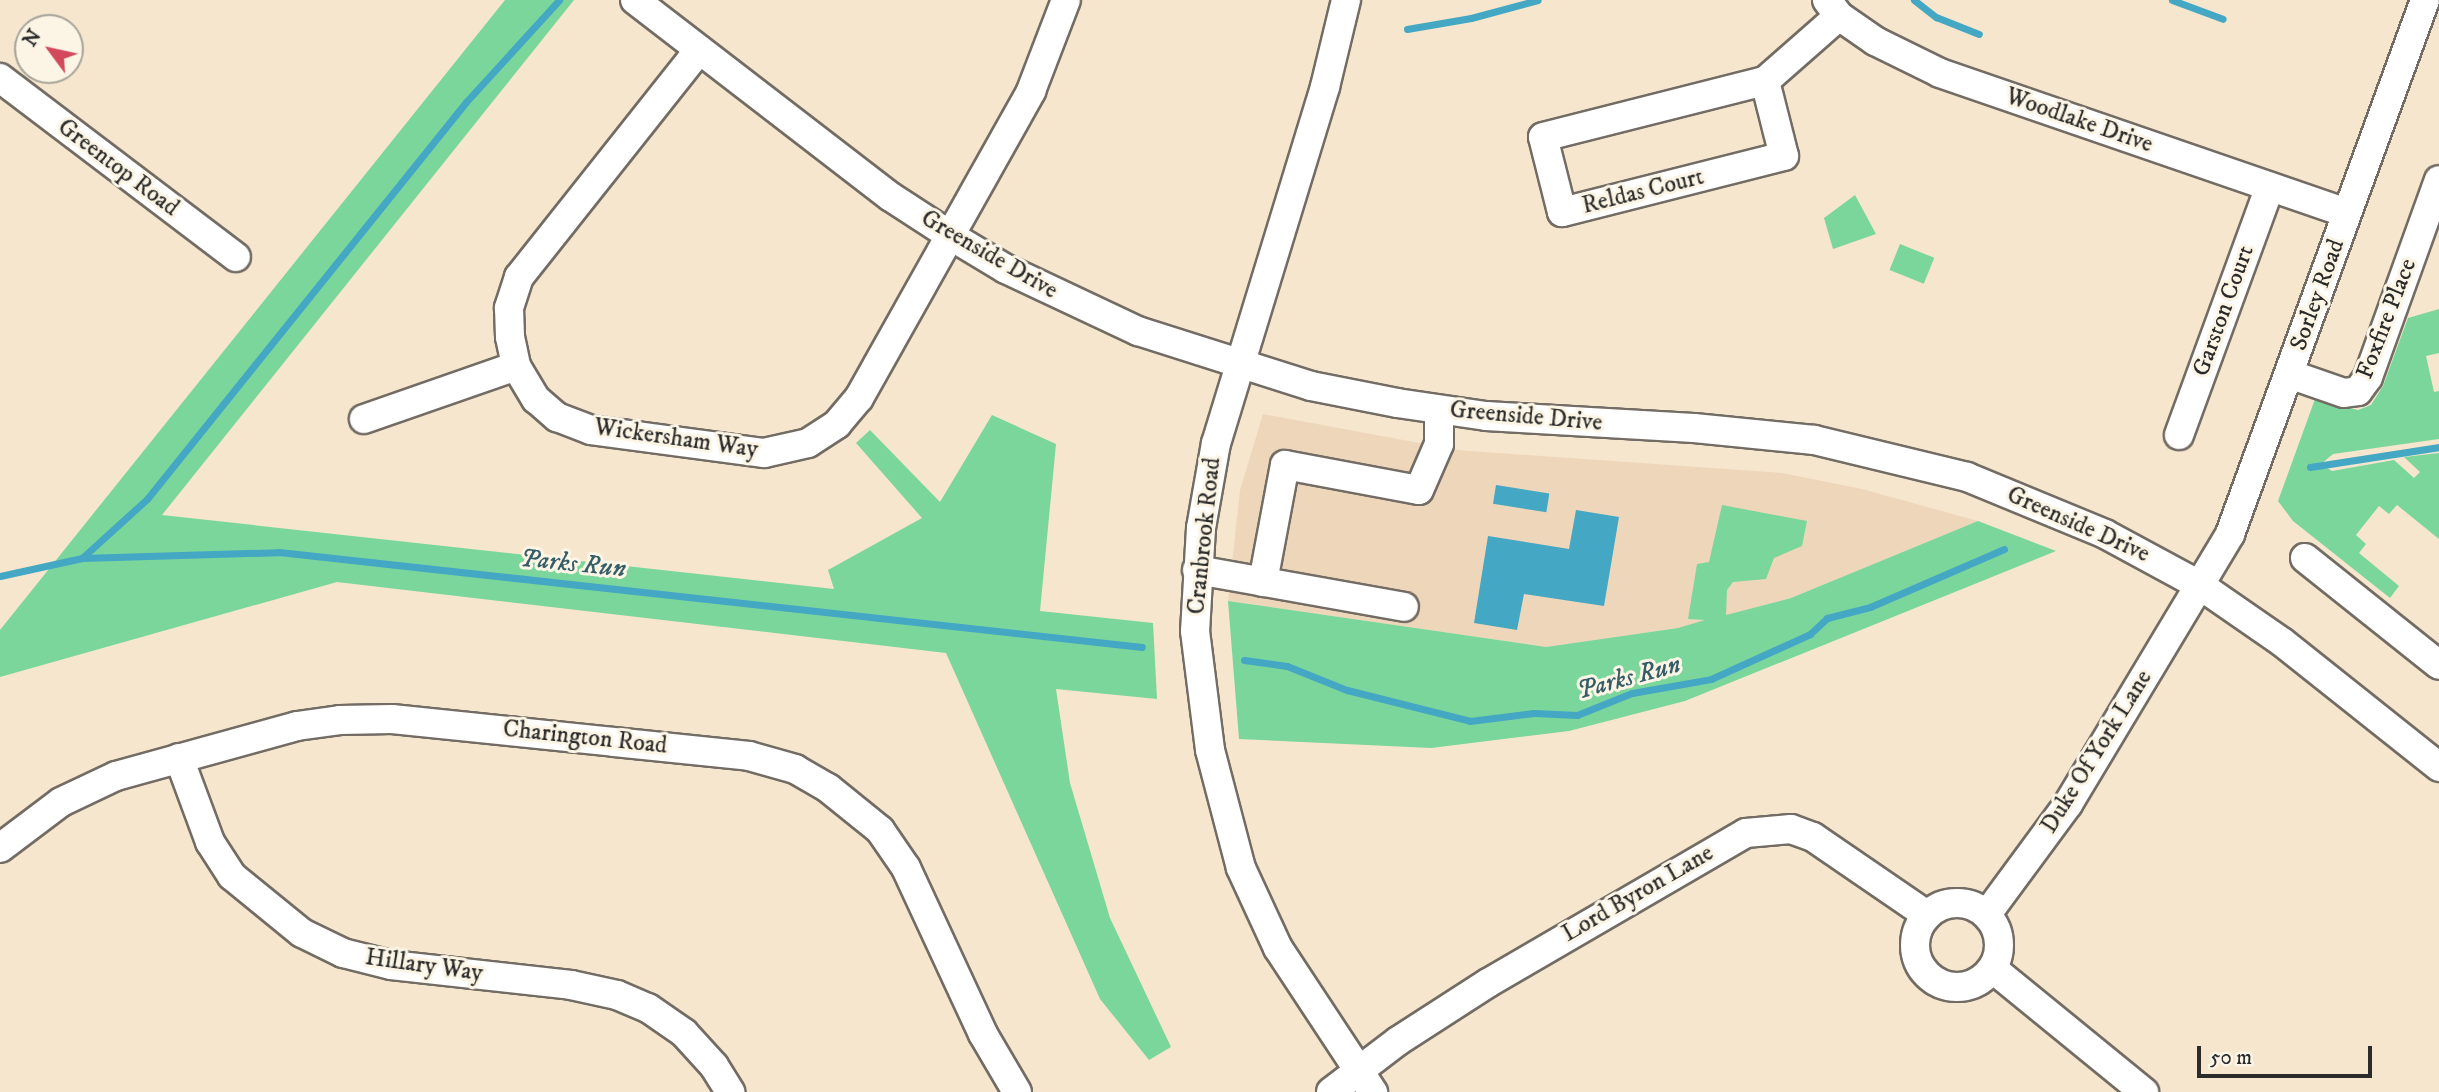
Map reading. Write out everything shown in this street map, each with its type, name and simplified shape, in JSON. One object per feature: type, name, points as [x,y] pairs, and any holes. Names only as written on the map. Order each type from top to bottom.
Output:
[{"type":"street","name":"Greenside Drive","points":[[635,0],[891,197],[951,236],[1074,303],[1138,331],[1238,365],[1337,391],[1439,410],[1761,434],[1868,451],[2021,497],[2135,549],[2201,586],[2282,642],[2439,767]]},
{"type":"street","name":"Wickersham Way","points":[[699,50],[519,277],[509,307],[516,366],[546,408],[590,430],[764,453],[808,443],[837,424],[859,398],[1031,91],[1066,0]]},
{"type":"street","name":"Cranbrook Road","points":[[1346,0],[1325,87],[1238,365],[1208,481],[1197,570],[1195,631],[1201,702],[1228,830],[1278,948],[1369,1087]]},
{"type":"street","name":"Sorley Road","points":[[2201,586],[2230,534],[2425,0]]},
{"type":"street","name":"Woodlake Drive","points":[[1833,8],[1875,41],[1940,73],[2347,213]]},
{"type":"street","name":"Reldas Court","points":[[1765,81],[1784,156],[1562,212],[1543,137],[1765,81],[1833,8]]},
{"type":"street","name":"Greentop Road","points":[[0,78],[236,257]]},
{"type":"street","name":"Garston Court","points":[[2179,435],[2270,187]]},
{"type":"street","name":"Foxfire Place","points":[[2289,374],[2344,393],[2358,391],[2368,377],[2438,187]]},
{"type":"street","points":[[364,419],[516,366]]},
{"type":"street","points":[[1263,582],[1285,465],[1419,489],[1439,444],[1439,410]]},
{"type":"street","points":[[2305,558],[2439,665]]},
{"type":"street","points":[[1197,570],[1404,607]]},
{"type":"street","name":"Duke Of York Lane","points":[[1987,914],[2068,804],[2201,586]]},
{"type":"street","name":"Charington Road","points":[[0,848],[61,802],[116,776],[297,726],[392,719],[749,756],[795,769],[857,807],[880,830],[906,868],[983,1034],[1017,1092]]},
{"type":"street","name":"Hillary Way","points":[[179,758],[210,842],[232,876],[302,933],[342,953],[391,965],[571,985],[617,995],[648,1008],[684,1033],[714,1066],[730,1092]]},
{"type":"street","name":"Lord Byron Lane","points":[[1331,1092],[1369,1087],[1500,976],[1746,833],[1791,829],[1813,837],[1927,915]]},
{"type":"street","points":[[1952,902],[1973,905],[1987,914],[2000,940],[1993,969],[1979,982],[1962,988],[1933,980],[1920,967],[1914,947],[1927,915],[1952,902]]},
{"type":"street","points":[[1993,969],[2144,1092]]},
{"type":"shaded area","points":[[1263,414],[1457,450],[1782,473],[1862,489],[1978,521],[1791,598],[1678,628],[1546,647],[1228,601],[1240,490]]},
{"type":"green space","points":[[505,0],[574,0],[162,515],[834,589],[828,570],[922,518],[856,443],[870,430],[940,502],[992,415],[1056,444],[1040,611],[1153,623],[1157,699],[1056,689],[1070,783],[1110,918],[1171,1047],[1149,1060],[1100,999],[946,653],[337,582],[0,677],[0,630]]},
{"type":"green space","points":[[1855,195],[1876,234],[1833,249],[1824,218]]},
{"type":"green space","points":[[1900,244],[1934,258],[1924,284],[1890,270]]},
{"type":"green space","points":[[2439,309],[2439,353],[2426,356],[2434,392],[2439,391],[2439,439],[2333,454],[2321,464],[2332,471],[2394,460],[2414,478],[2420,472],[2404,457],[2439,453],[2439,539],[2397,505],[2389,514],[2379,506],[2356,535],[2366,544],[2359,553],[2399,586],[2390,598],[2293,521],[2278,501],[2315,399],[2358,410],[2371,405],[2383,386],[2408,318]]},
{"type":"green space","points":[[1722,505],[1807,521],[1802,546],[1774,558],[1766,579],[1733,582],[1727,590],[1726,615],[1791,598],[1978,521],[2056,551],[1685,701],[1569,731],[1431,748],[1239,739],[1228,601],[1546,647],[1678,628],[1705,620],[1688,619],[1697,564],[1709,562]]},
{"type":"water","points":[[1496,485],[1549,493],[1546,512],[1493,504]]},
{"type":"water","points":[[1576,510],[1619,517],[1604,606],[1524,594],[1517,630],[1474,623],[1488,536],[1569,549]]},
{"type":"waterway","points":[[83,557],[147,499],[466,102],[559,0]]},
{"type":"waterway","points":[[1407,29],[1471,18],[1538,0]]},
{"type":"waterway","points":[[1914,0],[1936,17],[1979,34]]},
{"type":"waterway","points":[[2172,0],[2223,19]]},
{"type":"waterway","name":"Parks Run","points":[[2310,467],[2439,447]]},
{"type":"waterway","name":"Parks Run","points":[[1244,660],[1287,666],[1347,690],[1470,721],[1534,713],[1577,715],[1632,693],[1711,679],[1810,634],[1827,618],[1870,607],[2004,549]]},
{"type":"waterway","name":"Parks Run","points":[[0,576],[82,558],[279,552],[1142,647]]}]
